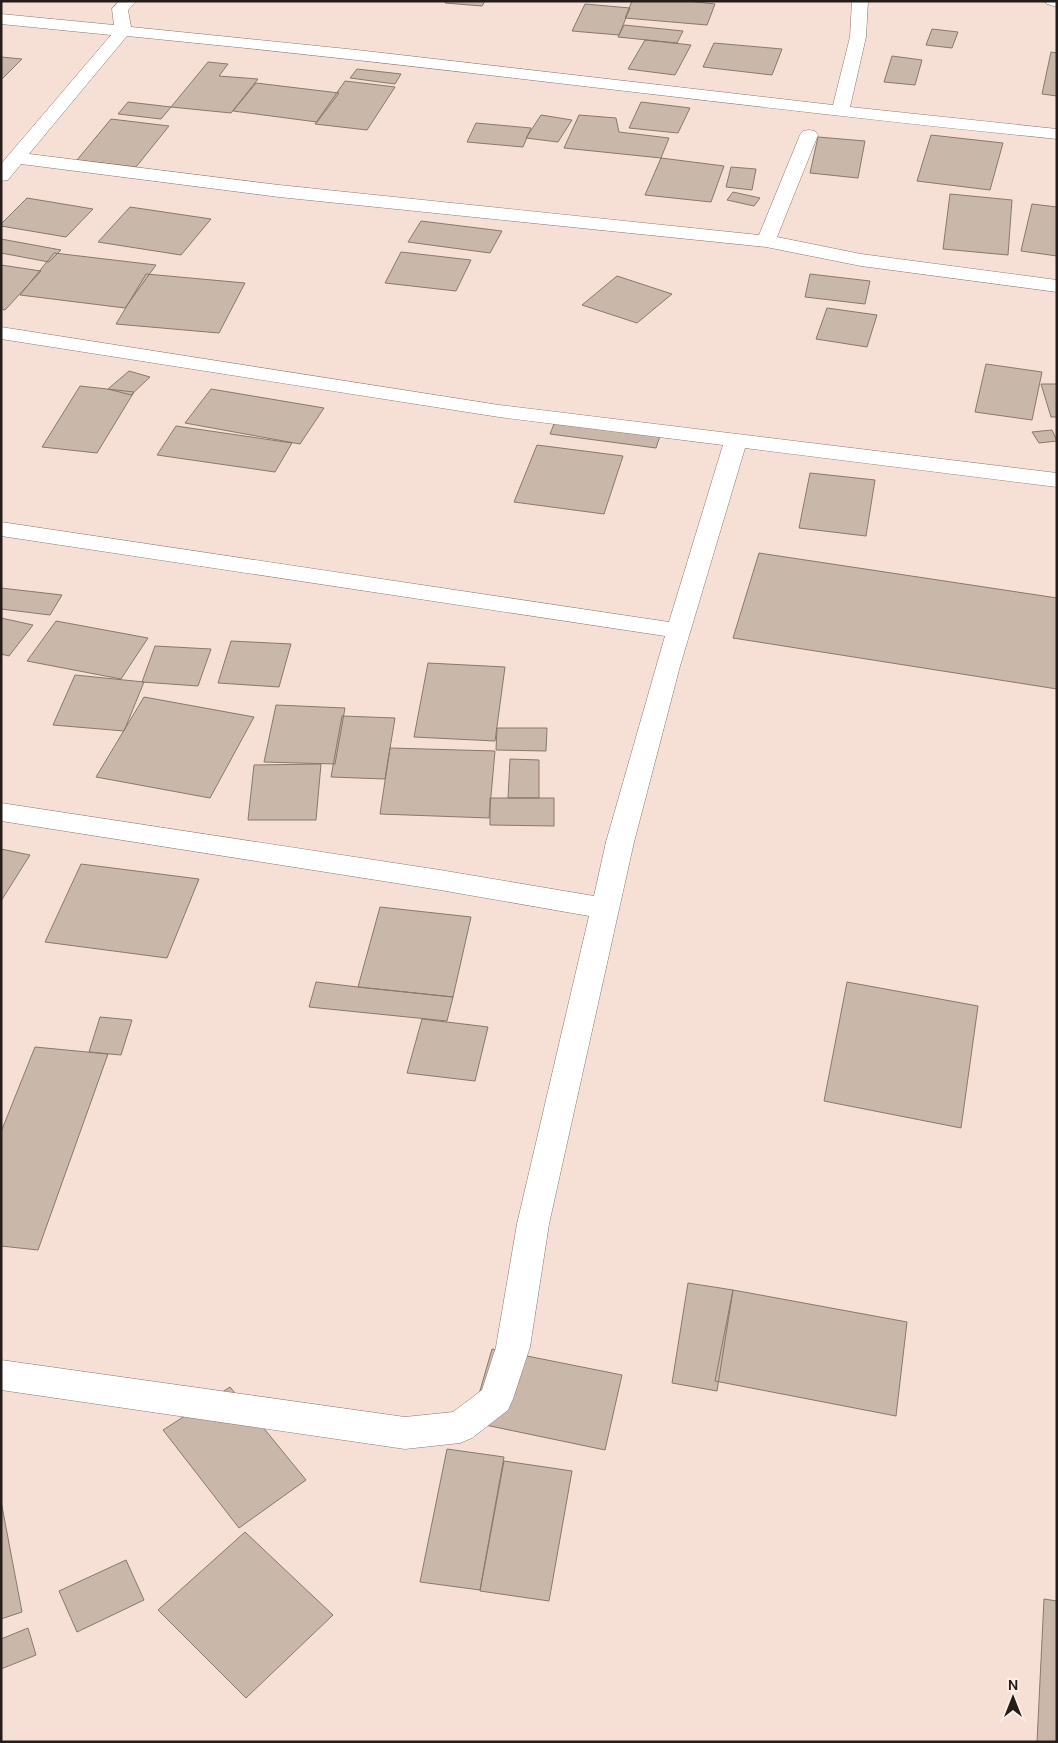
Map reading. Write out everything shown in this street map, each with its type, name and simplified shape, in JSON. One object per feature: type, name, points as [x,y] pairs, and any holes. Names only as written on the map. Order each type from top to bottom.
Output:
[{"type":"street","points":[[1,176],[123,31],[120,9],[130,1]]},
{"type":"street","points":[[840,112],[858,37],[860,1]]},
{"type":"street","points":[[1053,1],[1057,2]]},
{"type":"street","points":[[1,19],[370,55],[840,112],[1057,134]]},
{"type":"street","points":[[766,241],[809,135]]},
{"type":"street","points":[[17,158],[289,192],[766,241],[861,260],[1057,286]]},
{"type":"street","points":[[1,333],[499,411],[1057,480]]},
{"type":"street","points":[[1,1374],[405,1433],[460,1427],[496,1399],[513,1347],[532,1224],[623,832],[736,440]]},
{"type":"street","points":[[1,529],[680,631]]},
{"type":"street","points":[[1,812],[411,875],[604,908]]},
{"type":"building","points":[[446,1],[485,1],[482,6],[445,3]]},
{"type":"building","points":[[632,1],[687,1],[715,4],[707,25],[625,18]]},
{"type":"building","points":[[585,4],[630,8],[619,35],[572,31]]},
{"type":"building","points":[[624,25],[683,31],[677,43],[618,37]]},
{"type":"building","points":[[932,29],[958,32],[952,48],[926,45]]},
{"type":"building","points":[[645,40],[691,45],[675,75],[628,69]]},
{"type":"building","points":[[714,43],[782,49],[772,75],[703,67]]},
{"type":"building","points":[[1051,52],[1057,53],[1057,96],[1042,94]]},
{"type":"building","points":[[892,56],[922,60],[915,85],[884,82]]},
{"type":"building","points":[[1,57],[22,59],[1,80]]},
{"type":"building","points":[[208,62],[228,64],[219,76],[258,79],[231,113],[171,107]]},
{"type":"building","points":[[357,69],[401,74],[395,84],[350,78]]},
{"type":"building","points":[[345,81],[395,87],[367,130],[315,124]]},
{"type":"building","points":[[256,83],[339,93],[317,122],[233,111]]},
{"type":"building","points":[[128,102],[171,107],[161,119],[118,114]]},
{"type":"building","points":[[641,102],[690,108],[678,133],[629,128]]},
{"type":"building","points":[[541,115],[572,120],[558,142],[526,138]]},
{"type":"building","points":[[579,115],[616,118],[619,132],[669,138],[661,158],[564,148]]},
{"type":"building","points":[[111,119],[169,126],[136,167],[77,160]]},
{"type":"building","points":[[476,123],[531,128],[523,147],[467,142]]},
{"type":"building","points":[[931,135],[1003,143],[990,190],[917,181]]},
{"type":"building","points":[[818,137],[865,141],[858,178],[810,173]]},
{"type":"building","points":[[661,158],[724,166],[711,202],[645,195]]},
{"type":"building","points":[[731,167],[756,169],[752,190],[726,187]]},
{"type":"building","points":[[733,192],[760,198],[754,206],[727,200]]},
{"type":"building","points":[[950,194],[1012,200],[1008,255],[943,249]]},
{"type":"building","points":[[27,198],[93,209],[66,237],[1,226]]},
{"type":"building","points":[[1032,204],[1057,207],[1057,256],[1021,251]]},
{"type":"building","points":[[130,207],[211,219],[181,255],[98,242]]},
{"type":"building","points":[[421,221],[502,231],[490,253],[408,242]]},
{"type":"building","points":[[1,239],[61,250],[49,262],[1,253]]},
{"type":"building","points":[[401,252],[471,260],[456,291],[385,283]]},
{"type":"building","points":[[54,253],[156,265],[125,308],[20,295]]},
{"type":"building","points":[[1,265],[41,271],[5,310],[1,309]]},
{"type":"building","points":[[146,274],[245,283],[219,333],[116,324]]},
{"type":"building","points":[[810,274],[870,281],[865,304],[805,297]]},
{"type":"building","points":[[617,276],[672,294],[637,323],[582,305]]},
{"type":"building","points":[[827,308],[877,315],[867,347],[816,339]]},
{"type":"building","points":[[986,364],[1042,372],[1032,420],[975,412]]},
{"type":"building","points":[[129,371],[150,377],[131,395],[108,389]]},
{"type":"building","points":[[1041,384],[1057,384],[1057,417],[1051,417]]},
{"type":"building","points":[[80,386],[134,392],[97,453],[42,447]]},
{"type":"building","points":[[211,389],[324,408],[300,444],[185,423]]},
{"type":"building","points":[[556,419],[661,433],[656,448],[550,434]]},
{"type":"building","points":[[176,426],[292,443],[275,472],[157,455]]},
{"type":"building","points":[[1052,430],[1057,441],[1039,443],[1032,432]]},
{"type":"building","points":[[537,445],[623,456],[604,514],[514,502]]},
{"type":"building","points":[[810,473],[875,480],[866,536],[799,528]]},
{"type":"building","points":[[759,553],[1057,598],[1057,689],[733,638]]},
{"type":"building","points":[[1,588],[62,595],[50,615],[1,609]]},
{"type":"building","points":[[1,618],[33,625],[9,656],[1,654]]},
{"type":"building","points":[[56,621],[148,638],[121,679],[27,661]]},
{"type":"building","points":[[231,641],[291,644],[279,687],[218,683]]},
{"type":"building","points":[[155,646],[211,649],[198,686],[142,682]]},
{"type":"building","points":[[428,663],[505,667],[495,741],[414,737]]},
{"type":"building","points":[[75,675],[144,682],[124,731],[53,725]]},
{"type":"building","points":[[144,697],[254,717],[210,798],[96,777]]},
{"type":"building","points":[[276,705],[345,708],[335,764],[264,762]]},
{"type":"building","points":[[342,716],[395,718],[385,779],[331,777]]},
{"type":"building","points":[[497,728],[547,728],[546,751],[496,750]]},
{"type":"building","points":[[390,748],[495,751],[489,818],[380,814]]},
{"type":"building","points":[[510,759],[539,760],[539,798],[508,798]]},
{"type":"building","points":[[321,764],[316,820],[248,820],[254,765]]},
{"type":"building","points":[[490,798],[554,798],[554,826],[490,825]]},
{"type":"building","points":[[1,849],[30,855],[1,901]]},
{"type":"building","points":[[81,864],[199,879],[167,958],[45,942]]},
{"type":"building","points":[[380,907],[471,917],[453,997],[358,987]]},
{"type":"building","points":[[316,982],[453,997],[447,1021],[309,1007]]},
{"type":"building","points":[[847,982],[978,1006],[961,1128],[824,1101]]},
{"type":"building","points":[[100,1017],[132,1020],[121,1055],[89,1052]]},
{"type":"building","points":[[422,1019],[488,1027],[475,1081],[407,1073]]},
{"type":"building","points":[[35,1047],[108,1054],[38,1250],[1,1246],[1,1132]]},
{"type":"building","points":[[688,1283],[733,1290],[717,1391],[672,1383]]},
{"type":"building","points":[[733,1290],[907,1322],[896,1416],[715,1381]]},
{"type":"building","points":[[492,1349],[622,1375],[605,1450],[471,1422]]},
{"type":"building","points":[[230,1387],[306,1480],[239,1528],[163,1430]]},
{"type":"building","points":[[447,1449],[504,1457],[480,1590],[420,1582]]},
{"type":"building","points":[[504,1461],[572,1471],[549,1601],[480,1591]]},
{"type":"building","points":[[1,1501],[22,1612],[1,1619]]},
{"type":"building","points":[[245,1532],[333,1615],[246,1698],[158,1610]]},
{"type":"building","points":[[126,1560],[144,1600],[77,1632],[59,1591]]},
{"type":"building","points":[[1044,1599],[1057,1601],[1057,1742],[1037,1742]]},
{"type":"building","points":[[28,1628],[36,1655],[1,1669],[1,1639]]}]
